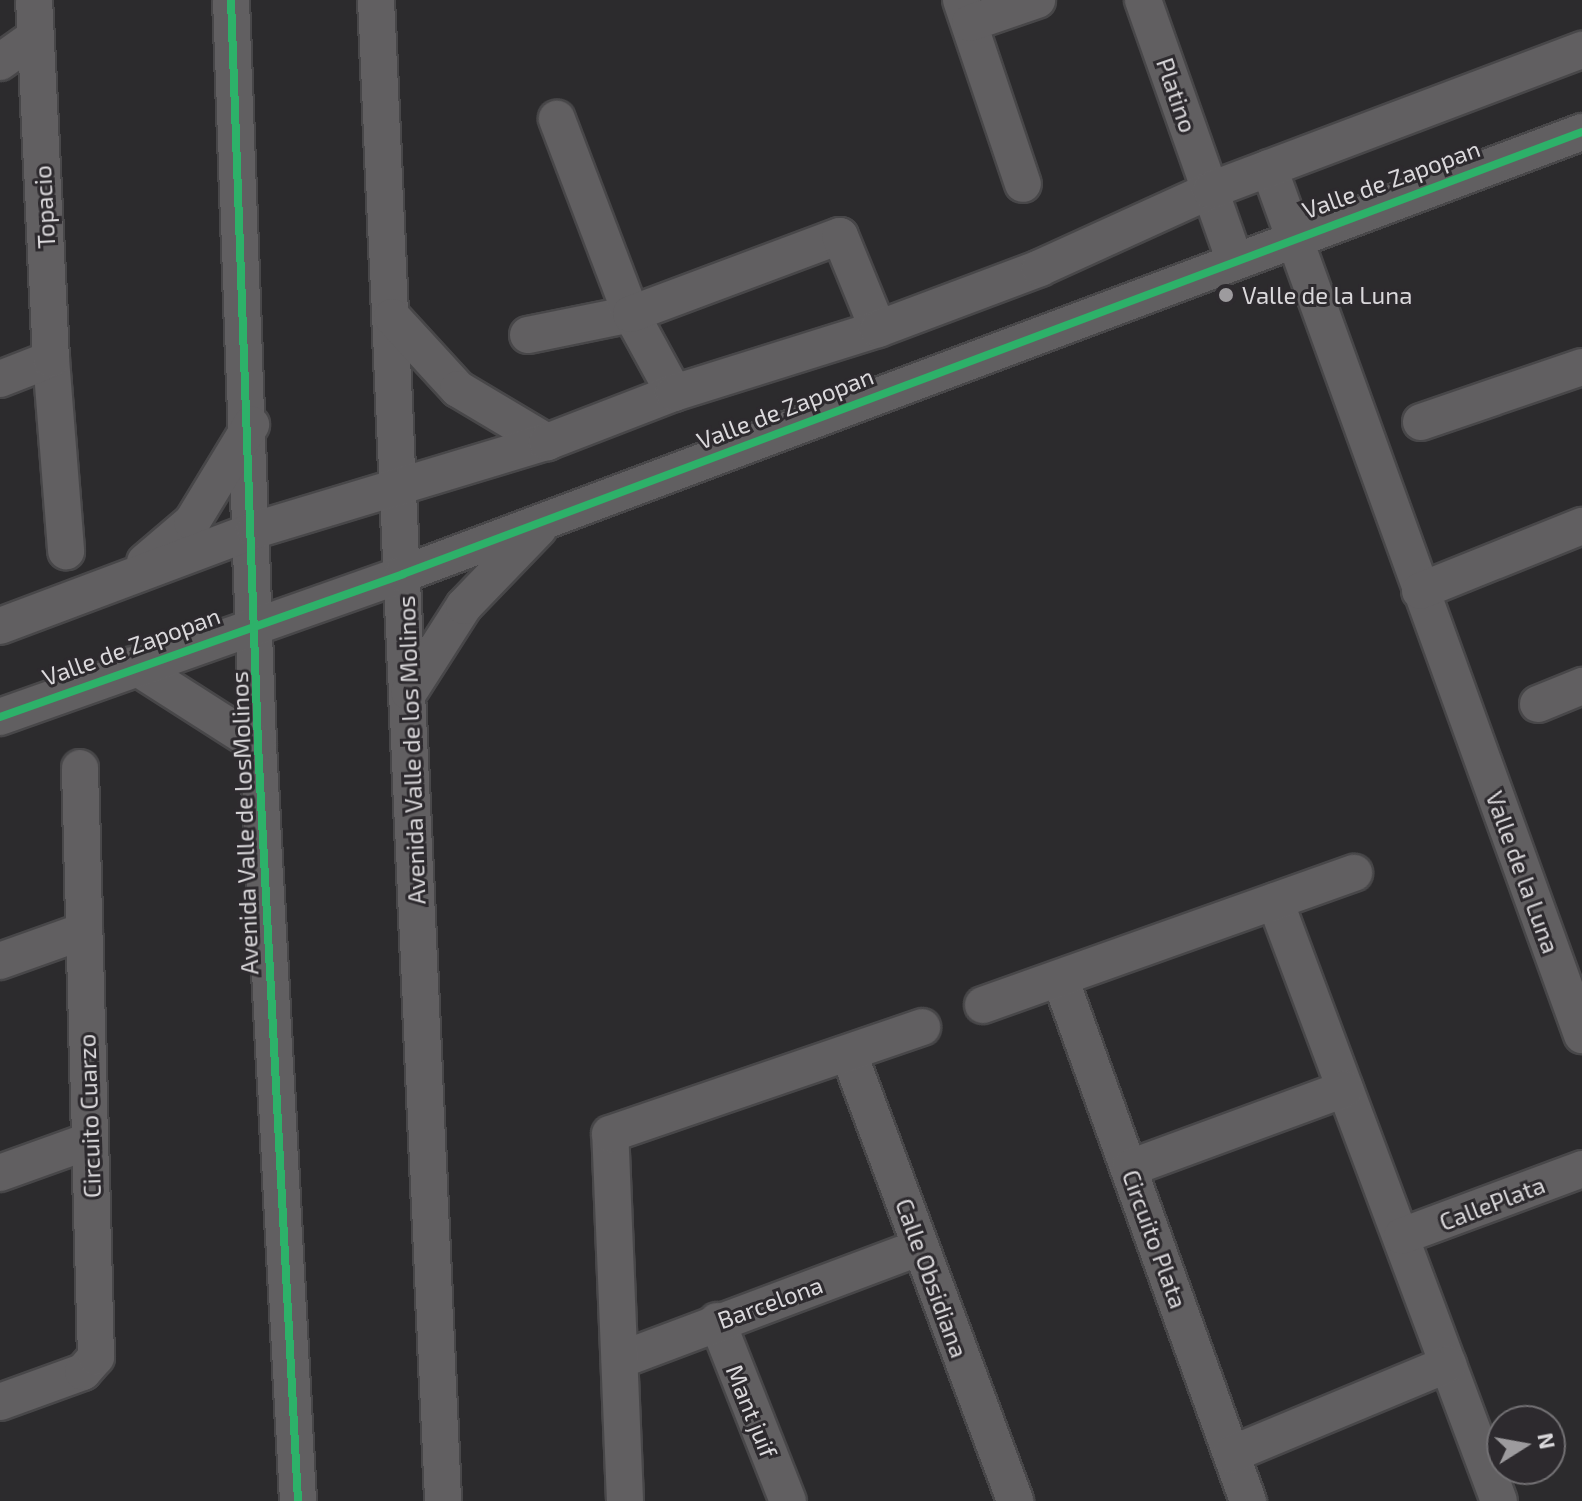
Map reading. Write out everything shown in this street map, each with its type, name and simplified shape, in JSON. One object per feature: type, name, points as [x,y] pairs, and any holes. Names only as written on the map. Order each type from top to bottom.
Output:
[{"type":"street","name":"Topacio","points":[[34,0],[51,359],[66,551]]},
{"type":"street","name":"Avenida Valle de losMolinos","points":[[231,0],[255,530],[258,745],[298,1501]]},
{"type":"street","name":"Avenida Valle de los Molinos","points":[[376,0],[443,1501]]},
{"type":"street","points":[[1023,184],[966,11],[1037,0]]},
{"type":"street","name":"Platino","points":[[1143,0],[1234,258]]},
{"type":"street","points":[[0,62],[35,37]]},
{"type":"street","name":"Valle de Zapopan","points":[[0,626],[255,530],[547,442],[674,393],[878,329],[1040,268],[1211,190],[1582,50]]},
{"type":"street","points":[[557,119],[631,314],[674,393]]},
{"type":"street","name":"Valle de Zapopan","points":[[0,717],[257,621],[403,574],[1234,258],[1582,132]]},
{"type":"street","name":"Valle de la Luna","points":[[1269,168],[1582,1035]]},
{"type":"street","points":[[528,335],[631,314],[840,236],[878,329]]},
{"type":"street","points":[[392,317],[458,389],[547,442]]},
{"type":"street","points":[[0,379],[51,359]]},
{"type":"street","points":[[1421,422],[1582,367]]},
{"type":"street","points":[[125,579],[192,522],[251,425]]},
{"type":"street","points":[[409,692],[464,606],[547,520]]},
{"type":"street","points":[[1420,591],[1582,526]]},
{"type":"street","points":[[133,665],[258,745]]},
{"type":"street","points":[[1538,704],[1582,686]]},
{"type":"street","name":"Circuito Cuarzo","points":[[0,1402],[83,1372],[96,1357],[80,768]]},
{"type":"street","points":[[983,1005],[1354,873]]},
{"type":"street","points":[[1275,901],[1499,1501]]},
{"type":"street","points":[[0,961],[84,931]]},
{"type":"street","name":"Circuito Plata","points":[[1060,978],[1248,1501]]},
{"type":"street","points":[[625,1501],[610,1134],[922,1027]]},
{"type":"street","name":"Calle Obsidiana","points":[[849,1054],[1015,1501]]},
{"type":"street","points":[[1130,1168],[1345,1089]]},
{"type":"street","points":[[0,1173],[89,1141]]},
{"type":"street","name":"CallePlata","points":[[1402,1236],[1582,1169]]},
{"type":"street","name":"Barcelona","points":[[620,1360],[920,1247]]},
{"type":"street","name":"Mant juif","points":[[717,1321],[788,1501]]},
{"type":"street","points":[[1232,1454],[1448,1364]]},
{"type":"cycle path","points":[[231,0],[258,745],[298,1501]]},
{"type":"cycle path","points":[[0,717],[403,574],[1582,132]]},
{"type":"place","name":"Valle de la Luna","points":[[1226,295]]}]
